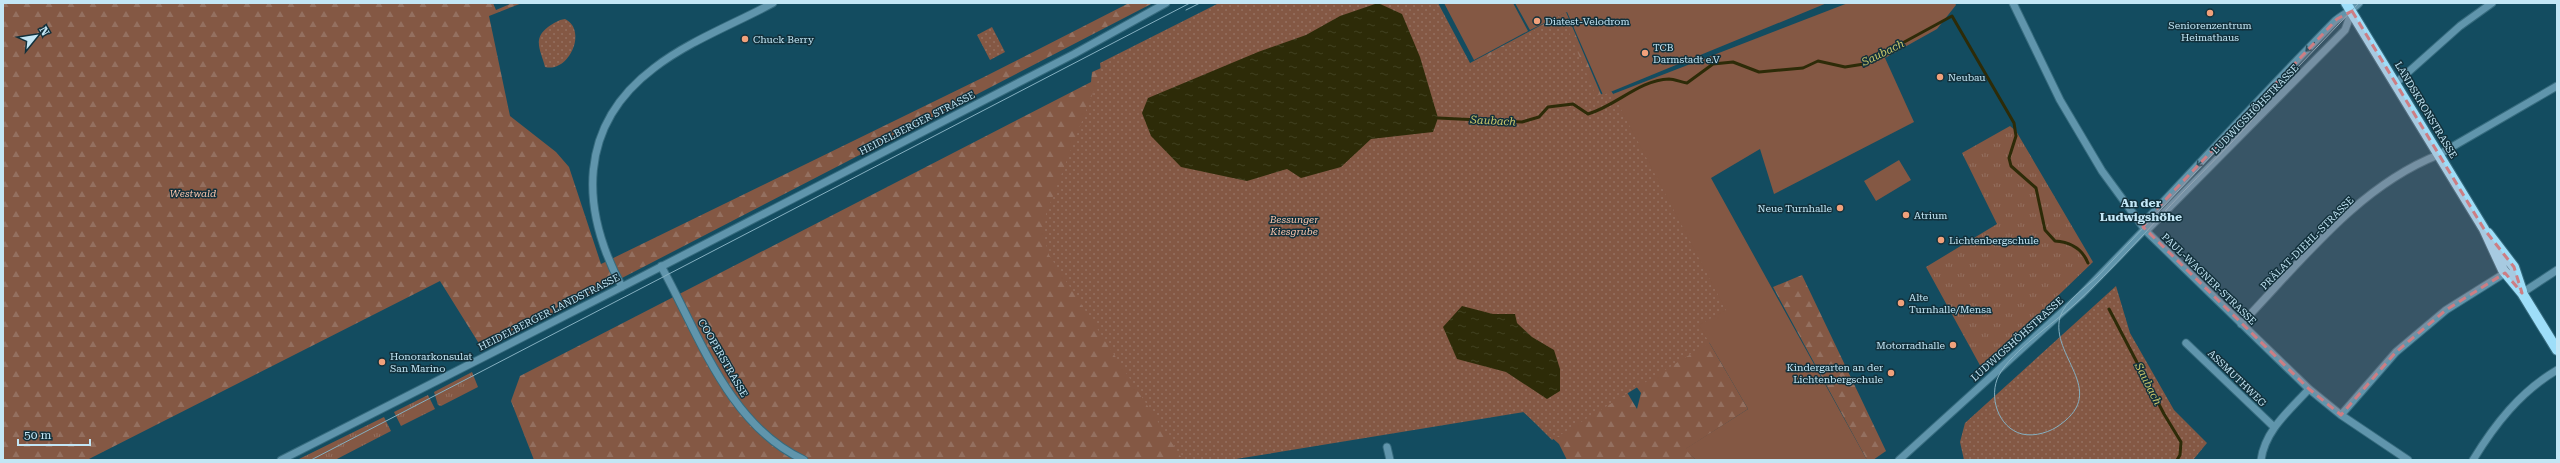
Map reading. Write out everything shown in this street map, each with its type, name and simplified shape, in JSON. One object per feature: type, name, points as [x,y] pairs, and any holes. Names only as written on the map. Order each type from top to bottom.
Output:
[{"type":"main road","name":"LANDSKRONSTRASSE","points":[[2349,7],[2484,229],[2505,273],[2522,292],[2557,350]]},
{"type":"main road","name":"LANDSKRONSTRASSE","points":[[2484,229],[2494,238],[2514,267],[2522,292]]},
{"type":"street","points":[[622,287],[598,233],[592,196],[592,171],[606,125],[633,86],[656,67],[773,3]]},
{"type":"street","name":"PAUL-WAGNER-STRASSE","points":[[2013,3],[2060,100],[2102,171],[2145,229],[2309,389],[2341,415],[2408,460]]},
{"type":"street","name":"LUDWIGSHÖHSTRASSE","points":[[2145,229],[2149,217],[2337,19],[2349,7],[2359,3]]},
{"type":"street","points":[[2396,83],[2460,26],[2492,3]]},
{"type":"street","name":"HEIDELBERGER STRASSE","points":[[676,258],[1074,54],[1162,4]]},
{"type":"street","name":"LUDWIGSHÖHSTRASSE","points":[[1899,460],[2081,295],[2145,229],[2345,30],[2349,7]]},
{"type":"street","name":"PRÄLAT-DIEHL-STRASSE","points":[[2241,324],[2333,228],[2367,197],[2422,161],[2438,155],[2557,86]]},
{"type":"street","name":"HEIDELBERGER LANDSTRASSE","points":[[281,460],[622,287],[676,258]]},
{"type":"street","name":"COOPERSTRASSE","points":[[661,266],[722,379],[737,403],[749,418],[768,437],[804,460]]},
{"type":"street","points":[[2522,292],[2557,270]]},
{"type":"street","points":[[2341,415],[2396,352],[2446,310],[2505,273]]},
{"type":"street","name":"ASSMUTHWEG","points":[[2186,343],[2274,427]]},
{"type":"street","points":[[2473,460],[2489,434],[2517,400],[2536,383],[2557,370]]},
{"type":"street","points":[[2261,460],[2262,449],[2274,427],[2309,389]]},
{"type":"street","points":[[1387,447],[1390,460]]},
{"type":"highlighted area","points":[[2352,11],[2484,229],[2514,267],[2522,293],[2505,273],[2446,310],[2396,352],[2341,415],[2309,389],[2143,227],[2149,217],[2337,19]]},
{"type":"green space","name":"Westwald","points":[[3,3],[493,3],[496,10],[512,3],[522,3],[489,16],[510,116],[556,152],[569,167],[601,264],[984,77],[1129,3],[1153,3],[483,350],[440,281],[87,460],[3,460]]},
{"type":"green space","name":"Bessunger Kiesgrube","points":[[1219,3],[1437,3],[1471,66],[1562,15],[1596,96],[1611,91],[1621,105],[1743,326],[1712,341],[1552,440],[1524,412],[1230,460],[1183,460],[1049,255],[1044,237],[1046,214],[1101,72],[1100,63]]},
{"type":"green space","name":"Bessunger Kiesgrube","points":[[1382,3],[1438,3],[1470,63],[1566,12],[1699,325],[1748,409],[1686,449],[1696,460],[1567,460],[1559,444],[1521,410],[1192,460],[534,460],[511,401],[520,376],[1091,82],[1092,72],[1124,58]],"holes":[[[1616,359],[1641,393],[1637,409],[1619,379]]]},
{"type":"green space","points":[[1444,3],[1513,3],[1528,31],[1474,60]]},
{"type":"green space","name":"TCB Darmstadt e.V","points":[[1515,3],[1827,3],[1603,95],[1567,12],[1530,30]]},
{"type":"green space","points":[[1848,3],[1955,3],[1956,5],[1937,29],[1885,58],[1914,122],[1774,194],[1760,149],[1711,178],[1867,460],[1696,460],[1685,449],[1748,409],[1699,325],[1726,310],[1613,94]]},
{"type":"green space","points":[[565,19],[572,24],[575,32],[573,49],[561,64],[554,67],[545,67],[539,46],[540,36],[548,27]]},
{"type":"green space","points":[[992,27],[1005,52],[990,60],[977,35]]},
{"type":"green space","points":[[2010,126],[2016,131],[2093,262],[1982,369],[1926,267],[1997,224],[1962,153]]},
{"type":"green space","points":[[1899,160],[1911,180],[1876,201],[1864,181]]},
{"type":"green space","points":[[1802,275],[1886,451],[1873,460],[1867,460],[1773,287]]},
{"type":"green space","points":[[2116,286],[2130,333],[2174,410],[2207,443],[2193,460],[1964,460],[1960,442],[1965,423]]},
{"type":"green space","points":[[472,372],[478,387],[441,406],[438,405],[434,392]]},
{"type":"green space","points":[[428,395],[435,409],[401,426],[394,412]]},
{"type":"green space","points":[[384,417],[391,431],[335,460],[297,460]]},
{"type":"water","points":[[1378,3],[1402,14],[1420,57],[1438,118],[1433,132],[1371,139],[1341,167],[1301,178],[1287,169],[1247,181],[1181,167],[1151,136],[1142,113],[1148,98],[1258,52],[1306,35],[1340,16]]},
{"type":"water","points":[[1462,306],[1493,314],[1515,314],[1517,323],[1532,337],[1554,350],[1560,369],[1560,391],[1547,399],[1506,372],[1457,359],[1443,327]]},
{"type":"waterway","name":"Saubach","points":[[1438,118],[1522,122],[1539,117],[1548,107],[1573,104],[1588,114],[1608,105],[1638,88],[1658,80],[1671,79],[1687,83],[1713,64],[1733,62],[1759,72],[1803,68],[1818,61],[1845,67],[1864,64],[1952,16],[2014,123],[2016,136],[2009,158],[2011,166],[2036,188],[2045,230],[2055,241],[2070,244],[2079,250],[2088,263]]},
{"type":"waterway","name":"Saubach","points":[[2109,309],[2164,414],[2181,442],[2180,455],[2177,460]]},
{"type":"tram line","points":[[311,460],[1190,3]]},
{"type":"tram line","points":[[1186,10],[1200,3]]},
{"type":"tram line","points":[[2278,88],[2245,128],[2103,277],[2066,312],[2056,320],[2045,328],[2013,356],[2005,366],[1996,383],[1995,401],[2001,418],[2014,431],[2027,435],[2048,431],[2061,424],[2074,411],[2079,398],[2079,385],[2059,331],[2060,317],[2063,311],[2066,306],[2076,295],[2097,277],[2260,104],[2278,88],[2359,3]]},
{"type":"place","name":"Seniorenzentrum Heimathaus","points":[[2210,13]]},
{"type":"place","name":"Diatest-Velodrom","points":[[1537,21]]},
{"type":"place","name":"Chuck Berry","points":[[745,39]]},
{"type":"place","name":"TCB Darmstadt e.V","points":[[1645,53]]},
{"type":"place","name":"Neubau","points":[[1940,77]]},
{"type":"place","name":"Neue Turnhalle","points":[[1840,208]]},
{"type":"place","name":"Atrium","points":[[1906,215]]},
{"type":"place","name":"Lichtenbergschule","points":[[1941,240]]},
{"type":"place","name":"Alte Turnhalle/Mensa","points":[[1901,303]]},
{"type":"place","name":"Motorradhalle","points":[[1953,345]]},
{"type":"place","name":"Honorarkonsulat San Marino","points":[[382,362]]},
{"type":"place","name":"Kindergarten an der Lichtenbergschule","points":[[1891,373]]},
{"type":"district","name":"An der Ludwigshöhe","points":[[2141,210]]}]
